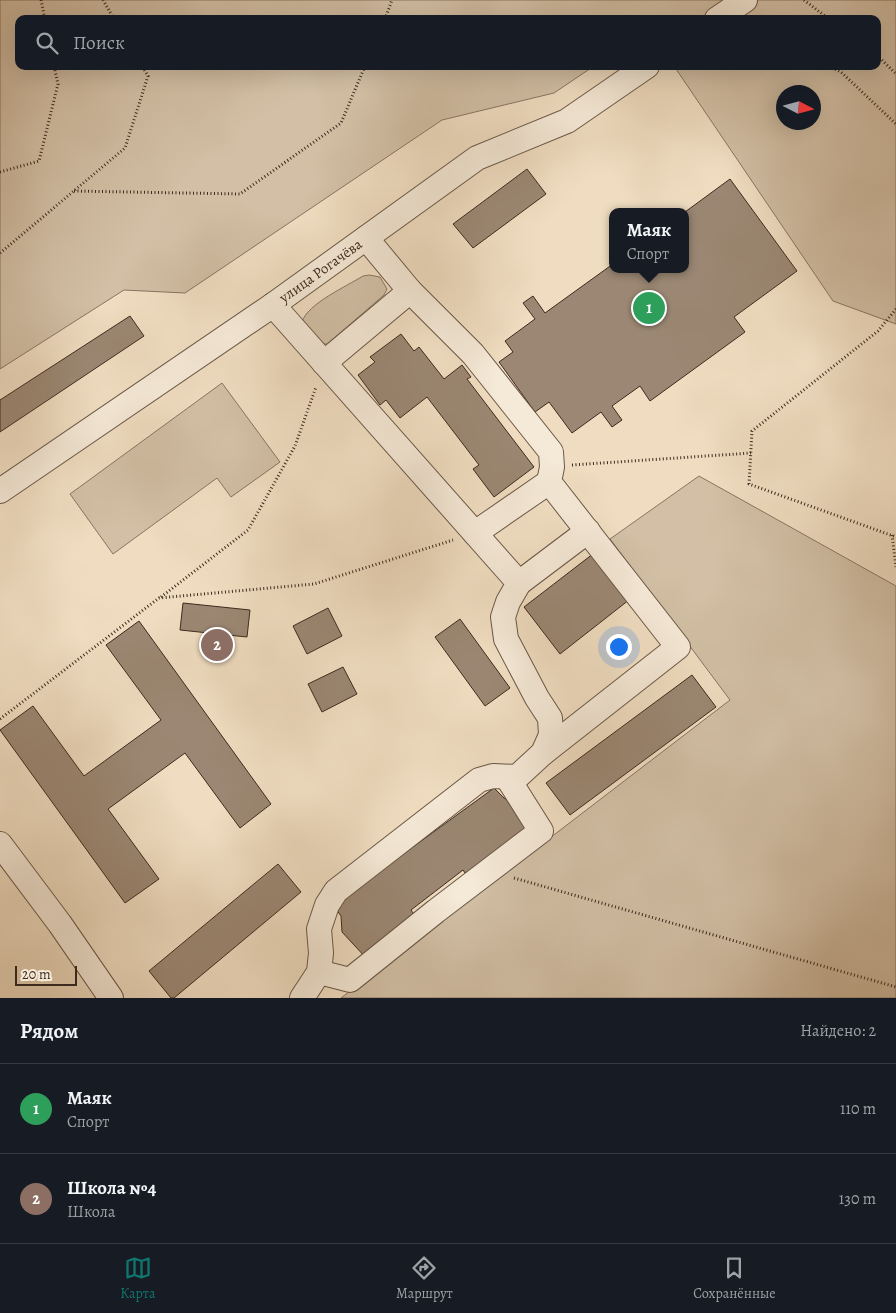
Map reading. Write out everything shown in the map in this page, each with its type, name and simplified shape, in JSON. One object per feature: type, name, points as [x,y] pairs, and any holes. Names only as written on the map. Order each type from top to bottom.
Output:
[{"type":"street","points":[[723,15],[745,0]]},
{"type":"street","name":"улица Рогачёва","points":[[0,490],[273,305],[477,158],[567,120],[641,70]]},
{"type":"street","points":[[302,998],[319,972],[322,953],[319,929],[326,905],[336,891],[479,780],[493,776],[517,777],[543,753],[678,646],[588,531],[551,474],[551,452],[472,354],[410,291],[366,238]]},
{"type":"street","points":[[324,363],[410,291]]},
{"type":"street","points":[[273,305],[519,583]]},
{"type":"street","points":[[475,533],[551,474]]},
{"type":"street","points":[[543,753],[551,734],[550,718],[537,698],[506,639],[503,617],[508,602],[519,583],[588,531]]},
{"type":"street","points":[[319,972],[350,980],[541,831],[507,777]]},
{"type":"street","points":[[0,844],[60,924],[111,998]]},
{"type":"path","points":[[41,0],[44,15]]},
{"type":"path","points":[[103,0],[112,15]]},
{"type":"path","points":[[386,15],[392,0]]},
{"type":"path","points":[[804,0],[824,15]]},
{"type":"path","points":[[881,59],[896,74]]},
{"type":"path","points":[[0,172],[39,161],[58,84],[55,70]]},
{"type":"path","points":[[0,253],[125,148],[148,76],[144,70]]},
{"type":"path","points":[[74,191],[240,194],[341,123],[363,70]]},
{"type":"path","points":[[837,70],[896,124]]},
{"type":"path","points":[[896,309],[878,331],[752,431],[749,484],[894,536],[896,567]]},
{"type":"path","points":[[0,719],[248,530],[295,446],[324,363]]},
{"type":"path","points":[[551,474],[751,453]]},
{"type":"path","points":[[159,598],[314,584],[475,533]]},
{"type":"path","points":[[489,871],[896,987]]},
{"type":"shaded area","points":[[0,0],[896,0],[896,324],[833,301],[677,70],[881,70],[881,15],[15,15],[15,70],[588,70],[554,93],[442,120],[185,293],[124,290],[0,369]]},
{"type":"shaded area","points":[[363,276],[380,277],[387,289],[384,295],[327,344],[321,344],[302,322],[305,315],[328,296]]},
{"type":"shaded area","points":[[222,383],[280,462],[231,497],[217,478],[113,554],[70,494]]},
{"type":"shaded area","points":[[699,476],[896,586],[896,998],[341,998],[730,700],[610,539]]},
{"type":"building","points":[[527,169],[546,194],[473,248],[453,224]]},
{"type":"building","points":[[730,179],[797,271],[734,317],[745,332],[650,401],[640,386],[612,406],[622,420],[612,427],[601,412],[572,433],[549,402],[535,412],[499,362],[513,352],[505,341],[535,319],[523,303],[533,296],[545,313],[609,267],[609,273],[689,273],[689,209]]},
{"type":"building","points":[[130,316],[144,336],[0,432],[0,400]]},
{"type":"building","points":[[401,334],[414,351],[419,347],[444,379],[462,365],[471,377],[467,379],[534,467],[494,497],[473,469],[479,465],[427,397],[400,418],[386,400],[380,405],[358,375],[375,362],[370,357]]},
{"type":"building","points":[[598,550],[634,596],[560,654],[524,607]]},
{"type":"building","points":[[183,603],[250,610],[247,637],[180,630]]},
{"type":"building","points":[[328,608],[342,636],[307,654],[293,626]]},
{"type":"building","points":[[460,619],[510,688],[485,706],[435,637]]},
{"type":"building","points":[[139,621],[271,804],[240,828],[185,753],[108,809],[159,879],[125,903],[0,730],[33,706],[84,776],[161,720],[106,645]]},
{"type":"building","points":[[343,667],[357,694],[322,712],[308,684]]},
{"type":"building","points":[[692,675],[716,707],[570,815],[546,783]]},
{"type":"building","points":[[494,788],[504,798],[518,806],[533,832],[470,880],[463,870],[411,910],[417,919],[367,959],[342,932],[341,916],[333,905]]},
{"type":"building","points":[[278,864],[301,892],[174,998],[171,998],[149,971]]},
{"type":"place","name":"Маяк","points":[[649,308]]},
{"type":"place","name":"Школа №4","points":[[217,645]]}]
